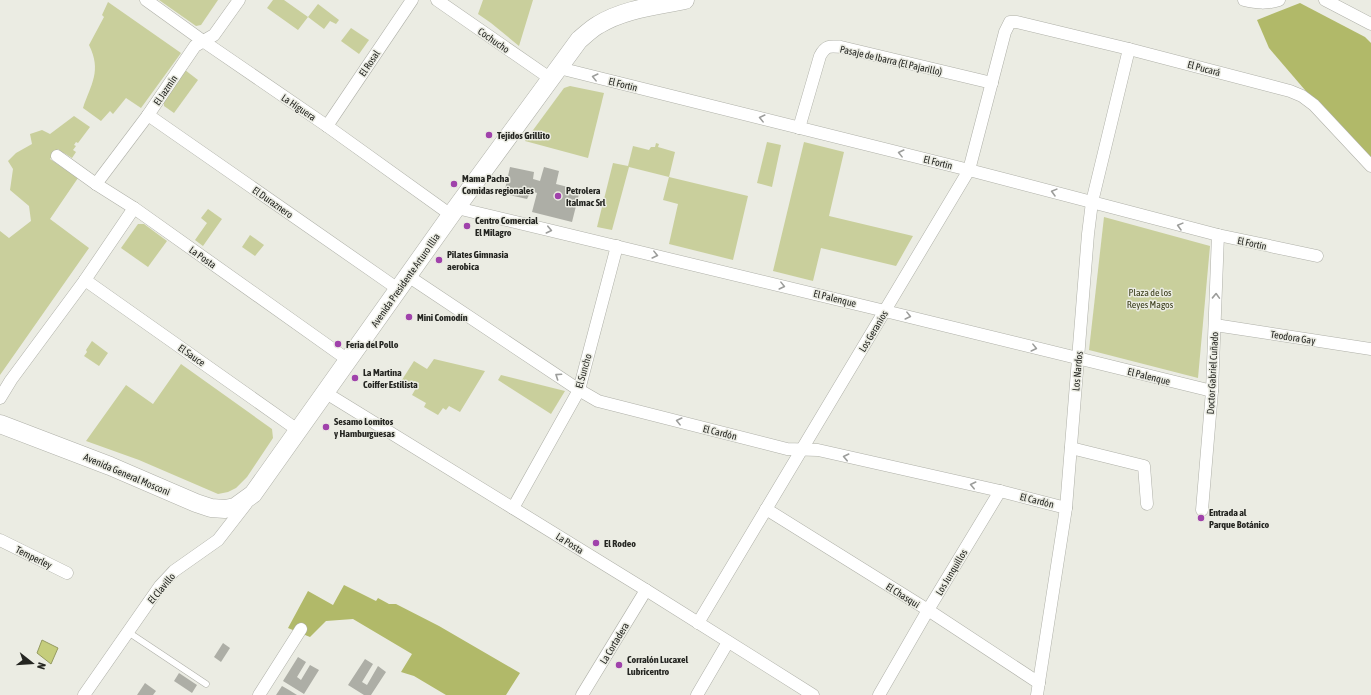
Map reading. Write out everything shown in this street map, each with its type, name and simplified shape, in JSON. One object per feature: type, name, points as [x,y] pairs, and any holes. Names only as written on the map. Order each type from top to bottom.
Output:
[{"type":"main road","name":"Avenida Presidente Arturo Illia","points":[[253,494],[454,211],[579,40],[597,25],[617,15],[638,9],[685,0]]},
{"type":"main road","name":"Avenida General Mosconi","points":[[0,424],[110,466],[211,508],[225,509],[234,507],[253,494]]},
{"type":"street","name":"La Higuera","points":[[146,0],[327,126],[454,211]]},
{"type":"street","name":"El Jazmín","points":[[96,184],[148,114],[195,46],[214,35],[239,0]]},
{"type":"street","name":"El Rosal","points":[[327,126],[412,0]]},
{"type":"street","name":"Cochucho","points":[[437,0],[555,74]]},
{"type":"street","points":[[1244,0],[1260,4],[1279,0]]},
{"type":"street","points":[[1325,0],[1371,24]]},
{"type":"street","name":"El Pucará","points":[[1010,22],[1018,22],[1129,49],[1290,91],[1302,96],[1314,105],[1371,166]]},
{"type":"street","name":"Los Geranios","points":[[698,623],[969,170],[1005,32],[1010,22]]},
{"type":"street","name":"Pasaje de Ibarra (El Pajarillo)","points":[[800,128],[820,56],[823,50],[830,46],[841,47],[992,84]]},
{"type":"street","name":"Los Nardos","points":[[1038,689],[1066,508],[1088,234],[1092,202],[1129,49]]},
{"type":"street","name":"El Fortin","points":[[555,74],[800,128],[969,170],[1218,235],[1317,256]]},
{"type":"street","name":"El Duraznero","points":[[148,114],[403,283]]},
{"type":"street","name":"La Posta","points":[[57,156],[96,184],[134,208],[348,360]]},
{"type":"street","points":[[0,398],[11,380],[84,280],[134,208]]},
{"type":"street","name":"El Palenque","points":[[454,211],[617,246],[885,310],[1212,391]]},
{"type":"street","name":"Doctor Gabriel Cuñado","points":[[1202,510],[1212,391],[1218,235]]},
{"type":"street","name":"El Suncho","points":[[513,508],[579,390],[617,246]]},
{"type":"street","name":"El Sauce","points":[[84,280],[299,431]]},
{"type":"street","name":"El Cardón","points":[[403,283],[598,401],[787,449],[818,450],[1000,491],[1066,508]]},
{"type":"street","name":"Teodora Gay","points":[[1215,325],[1371,349]]},
{"type":"street","name":"La Posta","points":[[326,393],[646,590],[813,695]]},
{"type":"street","points":[[1071,448],[1144,466],[1147,504]]},
{"type":"street","name":"Los Junquillos","points":[[879,695],[928,610],[1000,491]]},
{"type":"street","name":"El Clavillo","points":[[84,695],[160,586],[174,571],[218,540],[253,494]]},
{"type":"street","name":"El Chasqui","points":[[766,508],[928,610],[1038,689]]},
{"type":"street","name":"Temperley","points":[[0,540],[67,573]]},
{"type":"street","name":"La Cortadera","points":[[582,695],[646,590]]},
{"type":"street","points":[[259,695],[301,629]]},
{"type":"street","points":[[697,695],[728,642]]},
{"type":"lane","points":[[128,632],[206,684]]},
{"type":"green space","points":[[159,0],[218,0],[201,25],[196,26]]},
{"type":"green space","points":[[273,0],[284,0],[308,17],[298,30],[267,8]]},
{"type":"green space","points":[[483,0],[533,0],[519,46],[478,14]]},
{"type":"green space","points":[[108,2],[181,53],[141,108],[126,98],[113,114],[110,111],[101,121],[83,108],[92,84],[95,70],[95,62],[89,45],[104,17],[102,15]]},
{"type":"green space","points":[[318,4],[339,20],[336,24],[330,21],[324,29],[308,17]]},
{"type":"green space","points":[[351,28],[369,40],[359,54],[341,41]]},
{"type":"green space","points":[[185,70],[198,80],[174,113],[164,106],[164,100]]},
{"type":"green space","points":[[570,86],[604,93],[588,158],[525,141],[564,88]]},
{"type":"green space","points":[[74,116],[90,127],[78,143],[76,142],[74,145],[76,146],[73,150],[76,152],[72,158],[64,153],[63,154],[58,149],[50,159],[78,178],[50,219],[89,248],[0,375],[0,231],[9,238],[31,221],[29,206],[10,190],[13,169],[8,161],[16,153],[32,144],[30,134],[42,130],[50,134]]},
{"type":"green space","points":[[767,142],[781,145],[772,187],[757,183]]},
{"type":"green space","points":[[804,142],[844,152],[829,216],[913,236],[896,266],[821,248],[813,281],[773,271]]},
{"type":"green space","points":[[656,143],[659,144],[658,147],[675,152],[669,177],[629,167],[612,230],[597,227],[613,163],[628,166],[633,146],[649,150],[651,147],[655,147]]},
{"type":"green space","points":[[669,177],[748,196],[733,260],[669,244],[678,204],[663,200]]},
{"type":"green space","points":[[208,209],[222,219],[203,246],[195,240],[207,223],[201,218]]},
{"type":"green space","name":"Plaza de los Reyes Magos","points":[[1104,217],[1210,246],[1198,378],[1089,350]]},
{"type":"green space","points":[[138,224],[144,224],[167,241],[148,267],[121,248]]},
{"type":"green space","points":[[250,235],[264,245],[255,256],[242,247]]},
{"type":"green space","points":[[92,341],[108,353],[99,366],[84,356]]},
{"type":"green space","points":[[434,359],[485,371],[460,412],[449,406],[446,410],[443,408],[438,415],[424,407],[426,403],[412,395],[419,383],[414,381],[409,388],[400,383],[414,361],[427,369]]},
{"type":"green space","points":[[181,364],[272,429],[273,438],[247,477],[236,488],[228,492],[218,494],[139,460],[86,441],[126,385],[153,404]]},
{"type":"green space","points":[[501,375],[565,391],[551,414],[498,380]]},
{"type":"shaded area","points":[[1300,3],[1365,37],[1371,43],[1371,167],[1269,48],[1257,20]]},
{"type":"shaded area","points":[[344,585],[376,601],[378,598],[389,604],[396,604],[439,626],[520,673],[506,695],[446,695],[414,676],[401,672],[412,654],[353,619],[326,621],[310,637],[288,628],[308,591],[333,605]]},
{"type":"shaded area","points":[[42,640],[58,648],[51,664],[37,653]]},
{"type":"building","name":"Petrolera Italmac Srl","points":[[510,167],[534,172],[533,179],[540,181],[544,167],[559,171],[556,184],[580,190],[572,222],[532,212],[537,193],[531,191],[527,199],[504,194]]},
{"type":"building","points":[[223,643],[230,648],[221,662],[214,657]]},
{"type":"building","points":[[298,657],[306,662],[297,677],[301,680],[310,665],[319,670],[304,694],[283,681]]},
{"type":"building","points":[[365,659],[373,664],[362,682],[367,685],[378,666],[386,672],[371,695],[364,695],[348,685]]},
{"type":"building","points":[[179,673],[197,685],[192,693],[174,681]]},
{"type":"building","points":[[145,683],[156,691],[153,695],[137,695]]},
{"type":"building","points":[[282,686],[289,690],[297,695],[276,695]]},
{"type":"place","name":"Tejidos Grillito","points":[[489,135]]},
{"type":"place","name":"Mama Pacha Comidas regionales","points":[[454,184]]},
{"type":"place","name":"Petrolera Italmac Srl","points":[[558,196]]},
{"type":"place","name":"Centro Comercial El Milagro","points":[[467,226]]},
{"type":"place","name":"Pilates Gimnasia aerobica","points":[[439,260]]},
{"type":"place","name":"Mini Comodín","points":[[409,317]]},
{"type":"place","name":"Feria del Pollo","points":[[338,344]]},
{"type":"place","name":"La Martina Coiffer Estilista","points":[[355,378]]},
{"type":"place","name":"Sesamo Lomitos y Hamburguesas","points":[[326,427]]},
{"type":"place","name":"Entrada al Parque Botánico","points":[[1201,518]]},
{"type":"place","name":"El Rodeo","points":[[596,543]]},
{"type":"place","name":"Corralón Lucaxel Lubricentro","points":[[619,665]]}]
